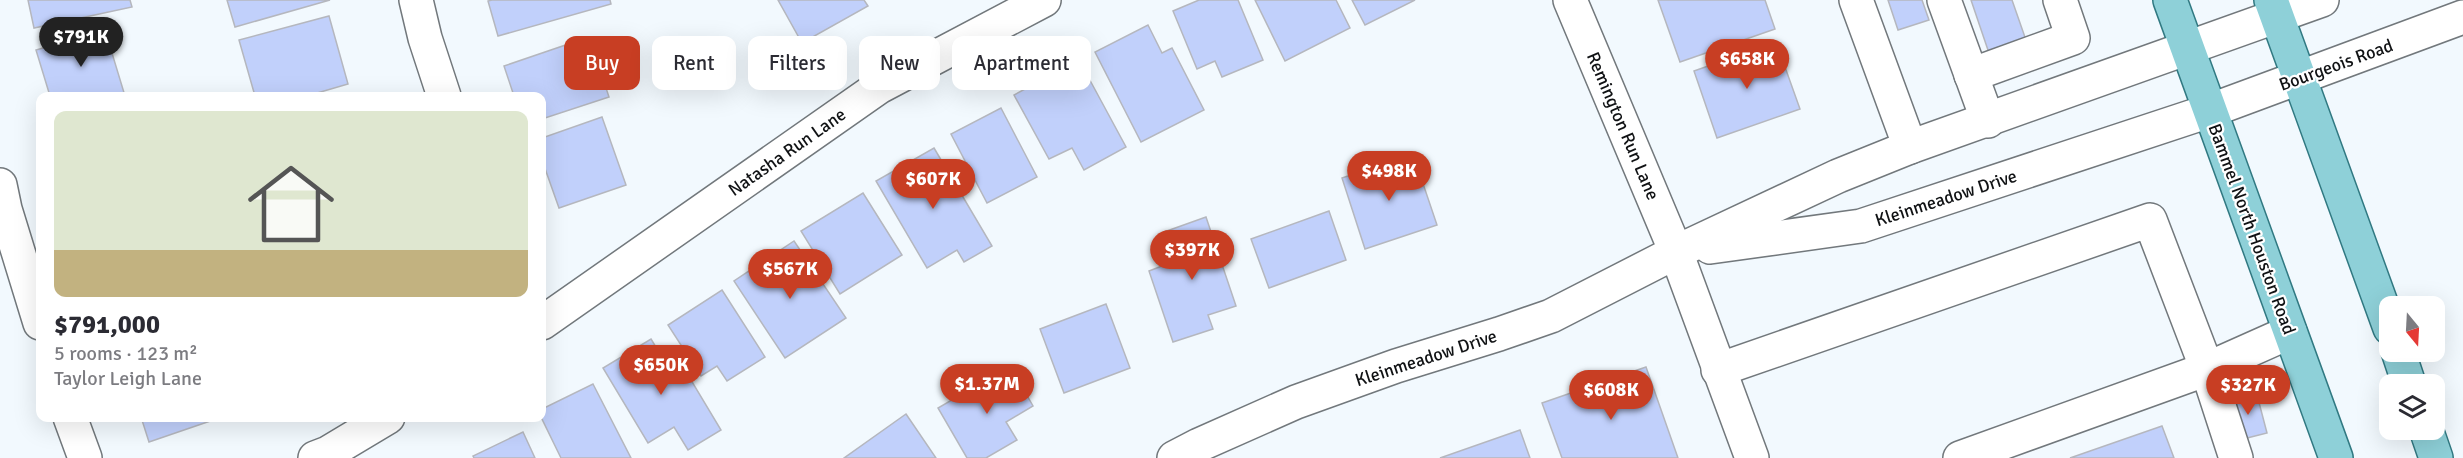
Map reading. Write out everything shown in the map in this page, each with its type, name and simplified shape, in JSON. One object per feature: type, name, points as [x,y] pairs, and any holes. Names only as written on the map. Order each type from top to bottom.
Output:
[{"type":"main road","name":"Bammel North Houston Road","points":[[2170,0],[2336,458]]},
{"type":"main road","points":[[2274,8],[2379,297]]},
{"type":"main road","points":[[2430,440],[2436,458]]},
{"type":"street","points":[[416,0],[425,38],[443,92]]},
{"type":"street","name":"Natasha Run Lane","points":[[546,315],[879,87],[1044,0]]},
{"type":"street","name":"Remington Run Lane","points":[[1570,0],[1676,252],[1752,458]]},
{"type":"street","points":[[1856,0],[1910,147]]},
{"type":"street","points":[[1944,0],[1988,121]]},
{"type":"street","points":[[1971,75],[2073,38],[2060,0]]},
{"type":"street","points":[[2188,48],[2274,8],[2322,0]]},
{"type":"street","name":"Bourgeois Road","points":[[2209,111],[2463,17]]},
{"type":"street","name":"Kleinmeadow Drive","points":[[1174,458],[1199,444],[1296,402],[1396,366],[1551,316],[1676,252],[1838,176],[1910,147],[2188,48]]},
{"type":"street","name":"Kleinmeadow Drive","points":[[1676,252],[1861,226],[2209,111]]},
{"type":"street","points":[[0,185],[5,209],[36,310]]},
{"type":"street","points":[[1718,370],[2150,220],[2207,369],[2236,458]]},
{"type":"street","points":[[1960,458],[2207,369],[2289,332]]},
{"type":"street","points":[[72,422],[85,458]]},
{"type":"street","points":[[315,458],[328,453],[380,422]]},
{"type":"building","points":[[28,0],[130,0],[132,7],[34,28]]},
{"type":"building","points":[[227,0],[330,0],[235,27]]},
{"type":"building","points":[[610,0],[611,4],[498,36],[488,1]]},
{"type":"building","points":[[778,0],[864,0],[868,6],[814,36],[798,36]]},
{"type":"building","points":[[1199,0],[1238,0],[1263,60],[1222,77],[1215,61],[1197,69],[1173,11]]},
{"type":"building","points":[[1255,0],[1336,0],[1350,28],[1285,61]]},
{"type":"building","points":[[1352,0],[1415,0],[1365,25]]},
{"type":"building","points":[[1658,0],[1765,0],[1775,29],[1680,62]]},
{"type":"building","points":[[1888,0],[1922,0],[1929,20],[1898,30]]},
{"type":"building","points":[[1971,0],[2012,0],[2027,43],[1990,56]]},
{"type":"building","points":[[329,16],[348,84],[321,92],[254,92],[239,40]]},
{"type":"building","points":[[1148,25],[1162,53],[1172,48],[1204,110],[1141,142],[1095,52]]},
{"type":"building","points":[[105,30],[124,92],[49,92],[36,50]]},
{"type":"building","points":[[1776,42],[1800,109],[1717,138],[1694,71]]},
{"type":"building","points":[[564,46],[564,90],[607,90],[609,97],[546,118],[546,92],[513,92],[504,66]]},
{"type":"building","points":[[1091,82],[1126,147],[1084,170],[1072,148],[1049,159],[1014,95],[1023,90],[1091,90]]},
{"type":"building","points":[[1001,108],[1037,177],[987,203],[951,134]]},
{"type":"building","points":[[602,117],[626,185],[559,208],[546,171],[546,137]]},
{"type":"building","points":[[934,148],[992,246],[964,262],[957,250],[927,268],[876,181]]},
{"type":"building","points":[[1413,154],[1437,225],[1365,249],[1342,178]]},
{"type":"building","points":[[863,193],[902,255],[840,294],[801,231]]},
{"type":"building","points":[[1329,211],[1346,260],[1269,288],[1251,239]]},
{"type":"building","points":[[1206,217],[1236,306],[1208,315],[1213,329],[1173,342],[1149,271],[1175,261],[1164,232]]},
{"type":"building","points":[[794,241],[846,318],[785,358],[734,281]]},
{"type":"building","points":[[722,290],[765,357],[727,381],[717,366],[701,376],[668,325]]},
{"type":"building","points":[[1106,304],[1130,368],[1064,393],[1040,329]]},
{"type":"building","points":[[651,339],[668,367],[679,360],[721,430],[688,450],[674,427],[648,443],[603,368]]},
{"type":"building","points":[[1010,366],[1033,406],[1006,422],[1017,440],[986,458],[967,458],[938,408]]},
{"type":"building","points":[[1646,367],[1678,458],[1562,458],[1542,403]]},
{"type":"building","points":[[593,384],[631,458],[561,458],[543,422],[546,422],[546,407]]},
{"type":"building","points":[[2256,391],[2267,433],[2239,440],[2228,399]]},
{"type":"building","points":[[906,414],[936,458],[844,458]]},
{"type":"building","points":[[143,422],[207,422],[149,442]]},
{"type":"building","points":[[2162,426],[2174,458],[2070,458]]},
{"type":"building","points":[[1520,430],[1530,458],[1440,458]]},
{"type":"building","points":[[523,432],[535,458],[474,458],[473,456]]}]
